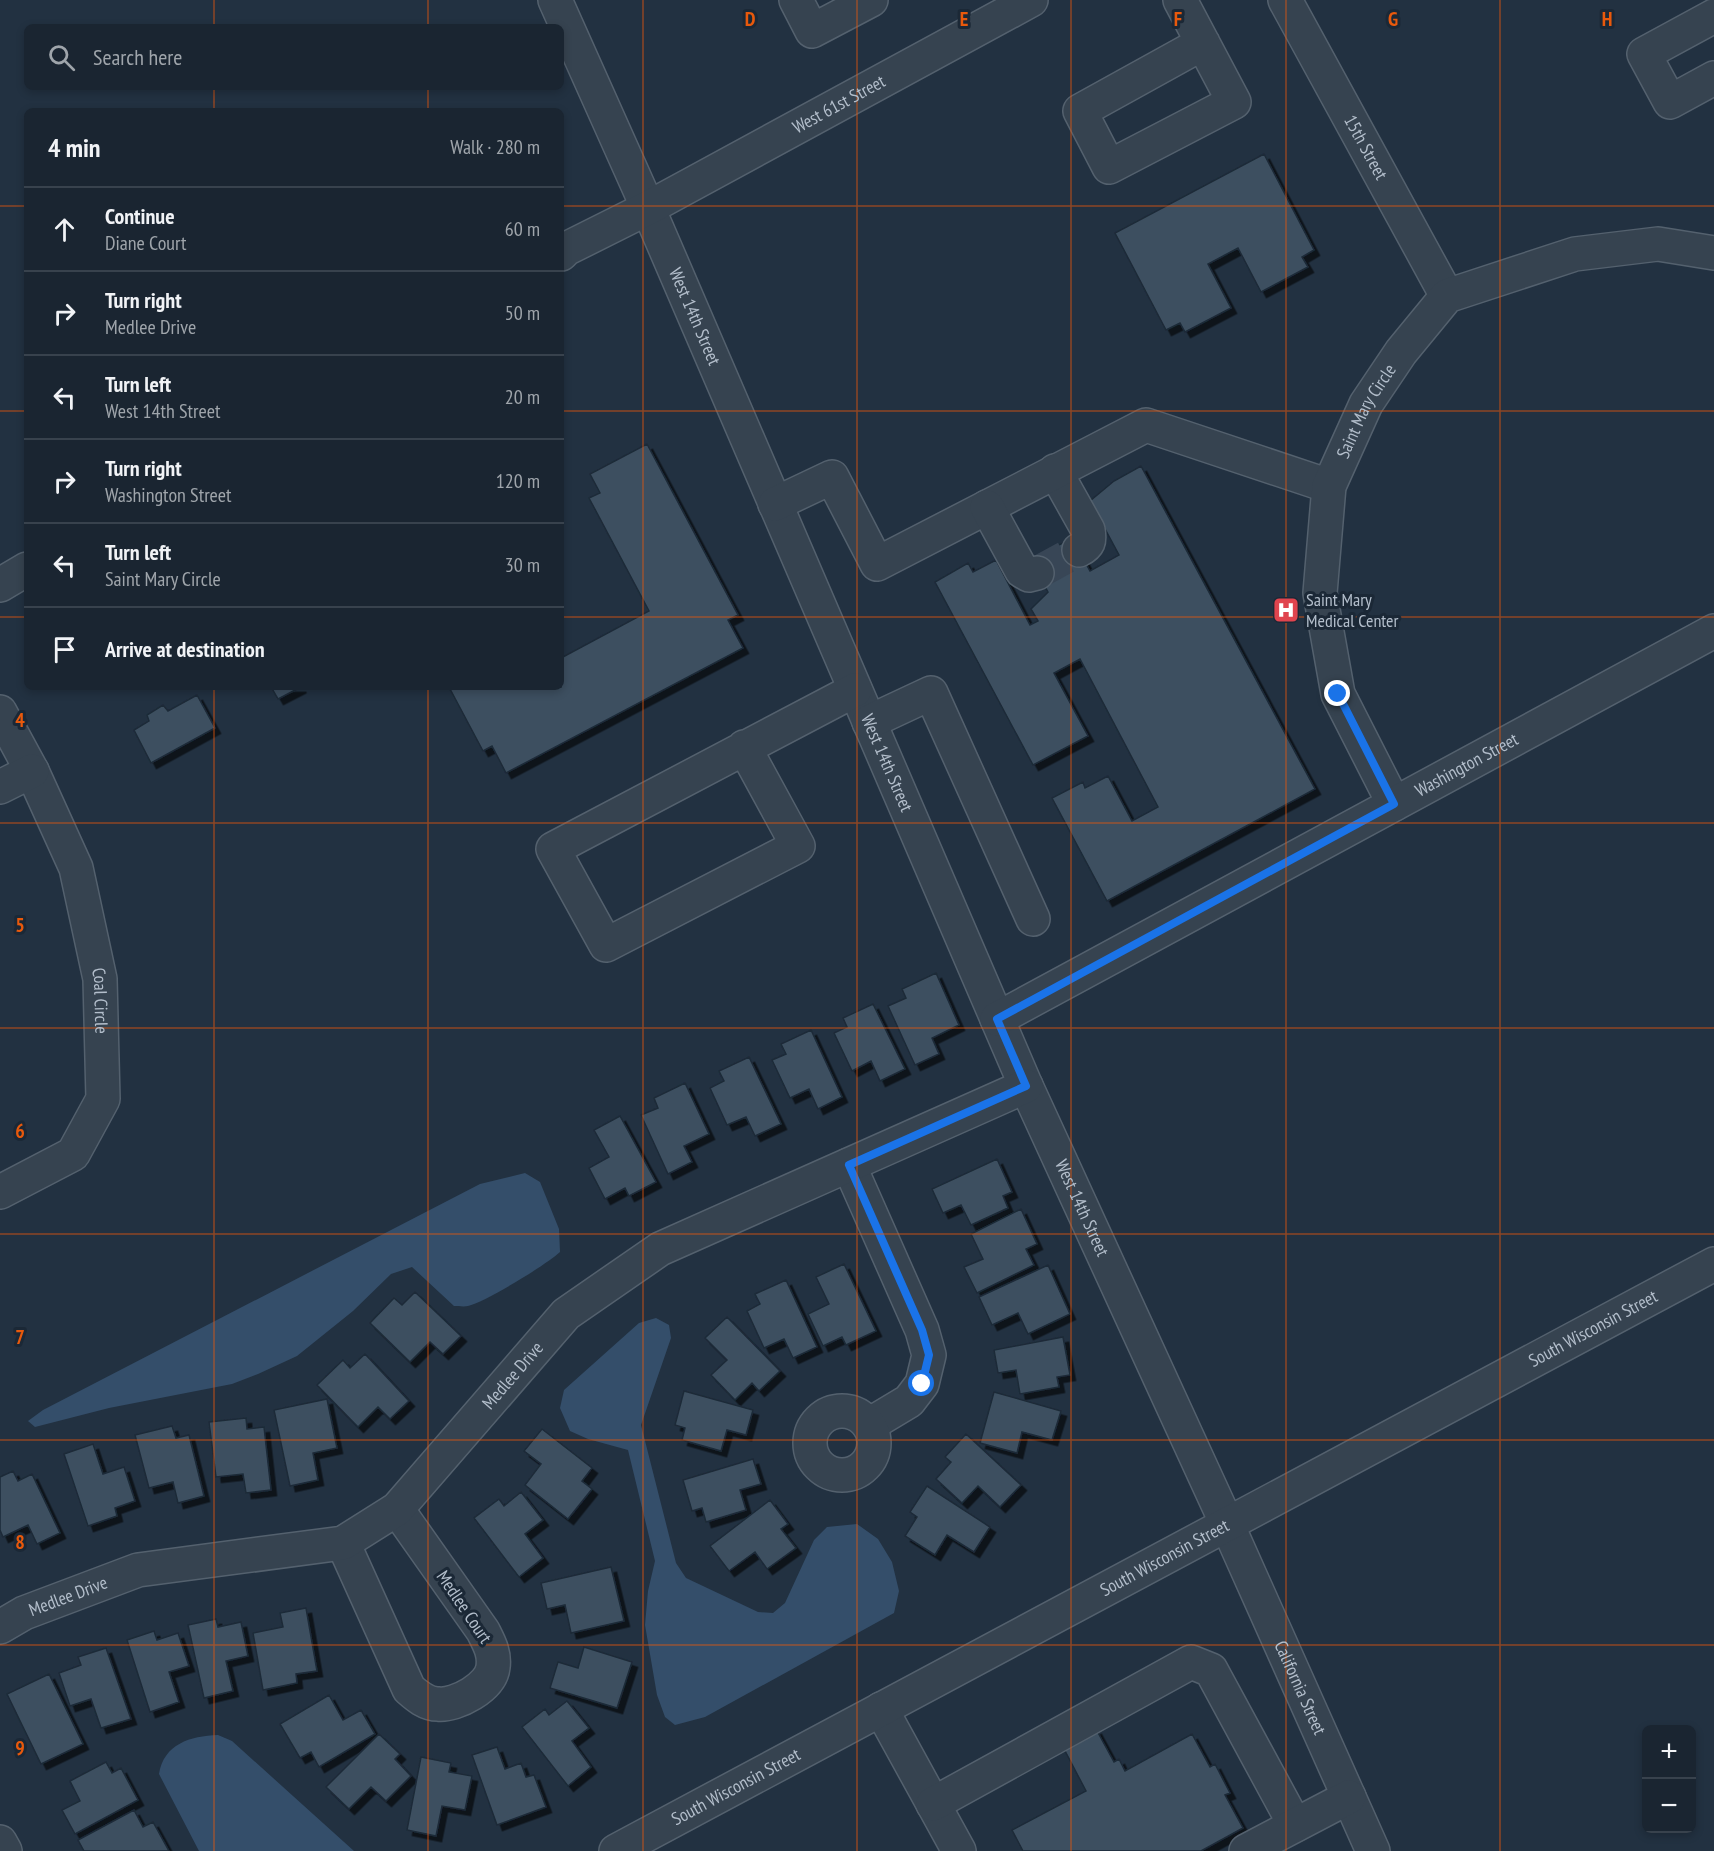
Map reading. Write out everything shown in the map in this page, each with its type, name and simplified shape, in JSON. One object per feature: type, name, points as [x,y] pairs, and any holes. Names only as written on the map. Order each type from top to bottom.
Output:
[{"type":"street","name":"West 14th Street","points":[[555,0],[648,208],[1026,1086],[1227,1524]]},
{"type":"street","points":[[796,0],[812,31],[871,0]]},
{"type":"street","name":"West 61st Street","points":[[564,251],[648,208],[1031,0]]},
{"type":"street","points":[[1180,0],[1203,43]]},
{"type":"street","name":"15th Street","points":[[1285,0],[1447,296]]},
{"type":"street","points":[[1714,16],[1644,54],[1670,102],[1714,78]]},
{"type":"street","points":[[1447,296],[1575,254],[1658,244],[1714,253]]},
{"type":"street","name":"Saint Mary Circle","points":[[1394,804],[1338,694],[1320,593],[1329,486],[1366,404],[1401,352],[1447,296]]},
{"type":"street","points":[[775,504],[832,477],[877,564],[1146,425],[1329,486]]},
{"type":"street","points":[[1056,471],[1088,530],[1090,539],[1087,546],[1079,550]]},
{"type":"street","points":[[987,507],[1022,572],[1029,575],[1037,573]]},
{"type":"street","points":[[0,585],[24,571]]},
{"type":"street","name":"Washington Street","points":[[997,1019],[1714,631]]},
{"type":"street","points":[[744,747],[798,846],[606,945],[554,849],[744,747],[855,690]]},
{"type":"street","points":[[869,722],[931,693],[1033,919]]},
{"type":"street","name":"Coal Circle","points":[[0,712],[32,771],[76,868],[100,979],[103,1099],[73,1154],[0,1192]]},
{"type":"street","points":[[0,787],[32,771]]},
{"type":"street","name":"Medlee Drive","points":[[0,1627],[24,1613],[138,1570],[343,1543],[396,1509],[566,1314],[660,1250],[1026,1086]]},
{"type":"street","points":[[849,1165],[922,1330],[929,1355],[922,1384],[909,1401],[869,1425]]},
{"type":"street","name":"South Wisconsin Street","points":[[616,1851],[1714,1264]]},
{"type":"street","name":"Medlee Court","points":[[343,1543],[409,1689],[421,1700],[438,1705],[461,1700],[480,1689],[493,1670],[492,1649],[483,1631],[396,1509]]},
{"type":"street","name":"California Street","points":[[1227,1524],[1373,1851]]},
{"type":"street","points":[[933,1804],[1191,1662],[1212,1670],[1295,1825]]},
{"type":"street","points":[[881,1709],[959,1851]]},
{"type":"street","points":[[1246,1851],[1349,1797]]},
{"type":"street","points":[[0,1842],[5,1851]]},
{"type":"water","points":[[525,1173],[540,1182],[559,1229],[560,1252],[529,1274],[488,1298],[468,1306],[454,1306],[412,1267],[391,1274],[353,1311],[297,1356],[258,1374],[232,1384],[109,1408],[35,1427],[28,1421],[43,1410],[480,1184]]},
{"type":"water","points":[[656,1318],[669,1325],[671,1338],[641,1425],[676,1563],[686,1578],[758,1612],[773,1613],[785,1603],[814,1540],[827,1527],[857,1524],[878,1539],[892,1562],[899,1591],[894,1613],[705,1717],[675,1725],[665,1717],[657,1695],[645,1625],[648,1591],[655,1561],[628,1450],[588,1439],[570,1431],[560,1408],[564,1390],[639,1323]]},
{"type":"water","points":[[218,1735],[232,1741],[354,1851],[199,1851],[159,1774],[166,1755],[172,1749],[188,1740]]},
{"type":"building","points":[[1264,154],[1314,250],[1302,257],[1308,267],[1261,292],[1238,248],[1208,264],[1231,308],[1185,332],[1180,323],[1166,330],[1115,233]]},
{"type":"building","points":[[647,444],[738,615],[728,620],[743,648],[506,773],[492,746],[483,751],[451,690],[564,690],[564,656],[649,611],[589,498],[600,493],[590,474]]},
{"type":"building","points":[[1141,466],[1315,789],[1107,901],[1052,798],[1083,782],[1085,788],[1108,776],[1132,821],[1158,807],[1080,659],[1054,673],[1088,736],[1033,765],[935,582],[968,563],[973,572],[996,560],[1030,625],[1038,621],[1031,609],[1048,592],[1031,560],[1072,538],[1090,571],[1119,555],[1090,501],[1114,481]]},
{"type":"building","points":[[273,690],[295,690],[278,699]]},
{"type":"building","points":[[197,695],[215,728],[151,763],[134,730],[149,721],[147,715],[163,705],[168,711]]},
{"type":"building","points":[[936,973],[959,1025],[932,1038],[939,1054],[915,1065],[888,1006],[906,998],[902,989]]},
{"type":"building","points":[[873,1004],[905,1069],[880,1081],[871,1061],[852,1071],[834,1033],[847,1027],[843,1018]]},
{"type":"building","points":[[811,1030],[842,1097],[818,1109],[809,1089],[790,1098],[772,1060],[786,1054],[781,1044]]},
{"type":"building","points":[[749,1057],[781,1124],[755,1136],[746,1117],[727,1125],[710,1088],[724,1081],[719,1071]]},
{"type":"building","points":[[685,1083],[709,1134],[684,1146],[692,1162],[668,1174],[641,1115],[658,1108],[654,1098]]},
{"type":"building","points":[[620,1116],[656,1182],[629,1196],[625,1188],[605,1199],[589,1168],[609,1157],[594,1130]]},
{"type":"building","points":[[997,1159],[1012,1192],[1003,1196],[1008,1208],[971,1225],[961,1205],[943,1213],[932,1189]]},
{"type":"building","points":[[1021,1209],[1037,1244],[1026,1249],[1034,1265],[977,1293],[964,1267],[983,1259],[971,1234]]},
{"type":"building","points":[[844,1264],[876,1331],[846,1345],[842,1337],[823,1346],[808,1314],[829,1304],[816,1277]]},
{"type":"building","points":[[1048,1265],[1070,1314],[1028,1334],[1018,1313],[992,1325],[979,1297]]},
{"type":"building","points":[[786,1280],[817,1347],[793,1358],[784,1339],[764,1348],[747,1311],[760,1304],[755,1294]]},
{"type":"building","points":[[415,1292],[461,1336],[443,1354],[430,1342],[410,1362],[370,1323],[394,1298],[402,1305]]},
{"type":"building","points":[[727,1317],[780,1371],[759,1391],[752,1383],[735,1400],[711,1375],[727,1360],[705,1338]]},
{"type":"building","points":[[1063,1337],[1070,1375],[1057,1377],[1059,1387],[1020,1394],[1016,1370],[998,1373],[994,1350]]},
{"type":"building","points":[[365,1354],[409,1401],[390,1419],[378,1407],[358,1427],[317,1385],[343,1360],[350,1368]]},
{"type":"building","points":[[684,1391],[753,1410],[746,1435],[727,1430],[721,1451],[682,1440],[685,1428],[675,1425]]},
{"type":"building","points":[[994,1392],[1061,1411],[1052,1440],[1022,1432],[1017,1453],[980,1443]]},
{"type":"building","points":[[327,1399],[337,1448],[313,1453],[318,1480],[290,1486],[274,1410]]},
{"type":"building","points":[[246,1418],[247,1429],[264,1427],[271,1490],[246,1493],[243,1474],[216,1477],[209,1422]]},
{"type":"building","points":[[172,1426],[176,1438],[189,1435],[204,1496],[178,1503],[173,1482],[149,1488],[135,1435]]},
{"type":"building","points":[[542,1429],[592,1468],[582,1481],[592,1489],[568,1519],[525,1485],[541,1464],[524,1451]]},
{"type":"building","points":[[966,1434],[1021,1485],[1000,1507],[978,1486],[962,1503],[936,1479],[951,1462],[945,1457]]},
{"type":"building","points":[[93,1444],[103,1474],[124,1467],[135,1501],[115,1508],[117,1516],[88,1526],[64,1454]]},
{"type":"building","points":[[753,1459],[761,1484],[740,1490],[746,1510],[706,1522],[702,1508],[692,1511],[683,1480]]},
{"type":"building","points":[[13,1471],[18,1481],[32,1474],[60,1533],[37,1544],[28,1525],[3,1537],[0,1530],[0,1477]]},
{"type":"building","points":[[927,1486],[990,1527],[974,1552],[947,1535],[935,1555],[905,1536],[917,1517],[910,1512]]},
{"type":"building","points":[[521,1492],[543,1520],[525,1534],[543,1558],[519,1577],[474,1518],[499,1499],[504,1506]]},
{"type":"building","points":[[770,1500],[788,1524],[781,1529],[796,1548],[767,1569],[755,1552],[729,1571],[710,1546]]},
{"type":"building","points":[[611,1567],[624,1621],[571,1633],[565,1605],[547,1609],[541,1583]]},
{"type":"building","points":[[306,1608],[317,1671],[296,1674],[297,1683],[263,1690],[253,1633],[283,1627],[280,1613]]},
{"type":"building","points":[[216,1619],[218,1627],[241,1622],[248,1656],[226,1661],[233,1691],[204,1698],[188,1625]]},
{"type":"building","points":[[154,1631],[157,1640],[178,1633],[189,1666],[169,1672],[179,1702],[150,1712],[127,1640]]},
{"type":"building","points":[[584,1647],[632,1662],[617,1708],[550,1688],[558,1662],[578,1668]]},
{"type":"building","points":[[106,1648],[131,1719],[101,1728],[91,1699],[70,1706],[59,1673],[81,1665],[78,1657]]},
{"type":"building","points":[[49,1674],[83,1744],[41,1764],[7,1694]]},
{"type":"building","points":[[329,1695],[343,1720],[361,1710],[375,1734],[319,1767],[311,1752],[300,1758],[280,1724]]},
{"type":"building","points":[[567,1701],[589,1728],[572,1741],[591,1767],[568,1786],[522,1727],[545,1709],[549,1715]]},
{"type":"building","points":[[1096,1729],[1114,1762],[1119,1759],[1125,1771],[1192,1734],[1210,1767],[1215,1764],[1230,1793],[1225,1795],[1243,1828],[1201,1851],[1023,1851],[1012,1830],[1086,1791],[1063,1747]]},
{"type":"building","points":[[379,1734],[400,1754],[395,1759],[411,1776],[386,1801],[371,1787],[349,1809],[326,1787]]},
{"type":"building","points":[[497,1747],[505,1769],[521,1763],[526,1777],[534,1775],[546,1807],[497,1825],[472,1755]]},
{"type":"building","points":[[421,1757],[451,1763],[449,1772],[472,1776],[465,1810],[442,1806],[436,1836],[407,1830]]},
{"type":"building","points":[[106,1762],[112,1773],[121,1768],[138,1800],[75,1834],[62,1810],[80,1801],[70,1781]]},
{"type":"building","points":[[134,1810],[143,1827],[153,1822],[169,1851],[84,1851],[78,1840]]},
{"type":"tunnel","points":[[1037,573],[1079,550]]},
{"type":"place","name":"Saint Mary Medical Center","points":[[1286,610]]},
{"type":"route","points":[[922,1384],[929,1355],[922,1330],[849,1165],[1026,1086],[997,1019],[1394,804],[1338,694]]}]
